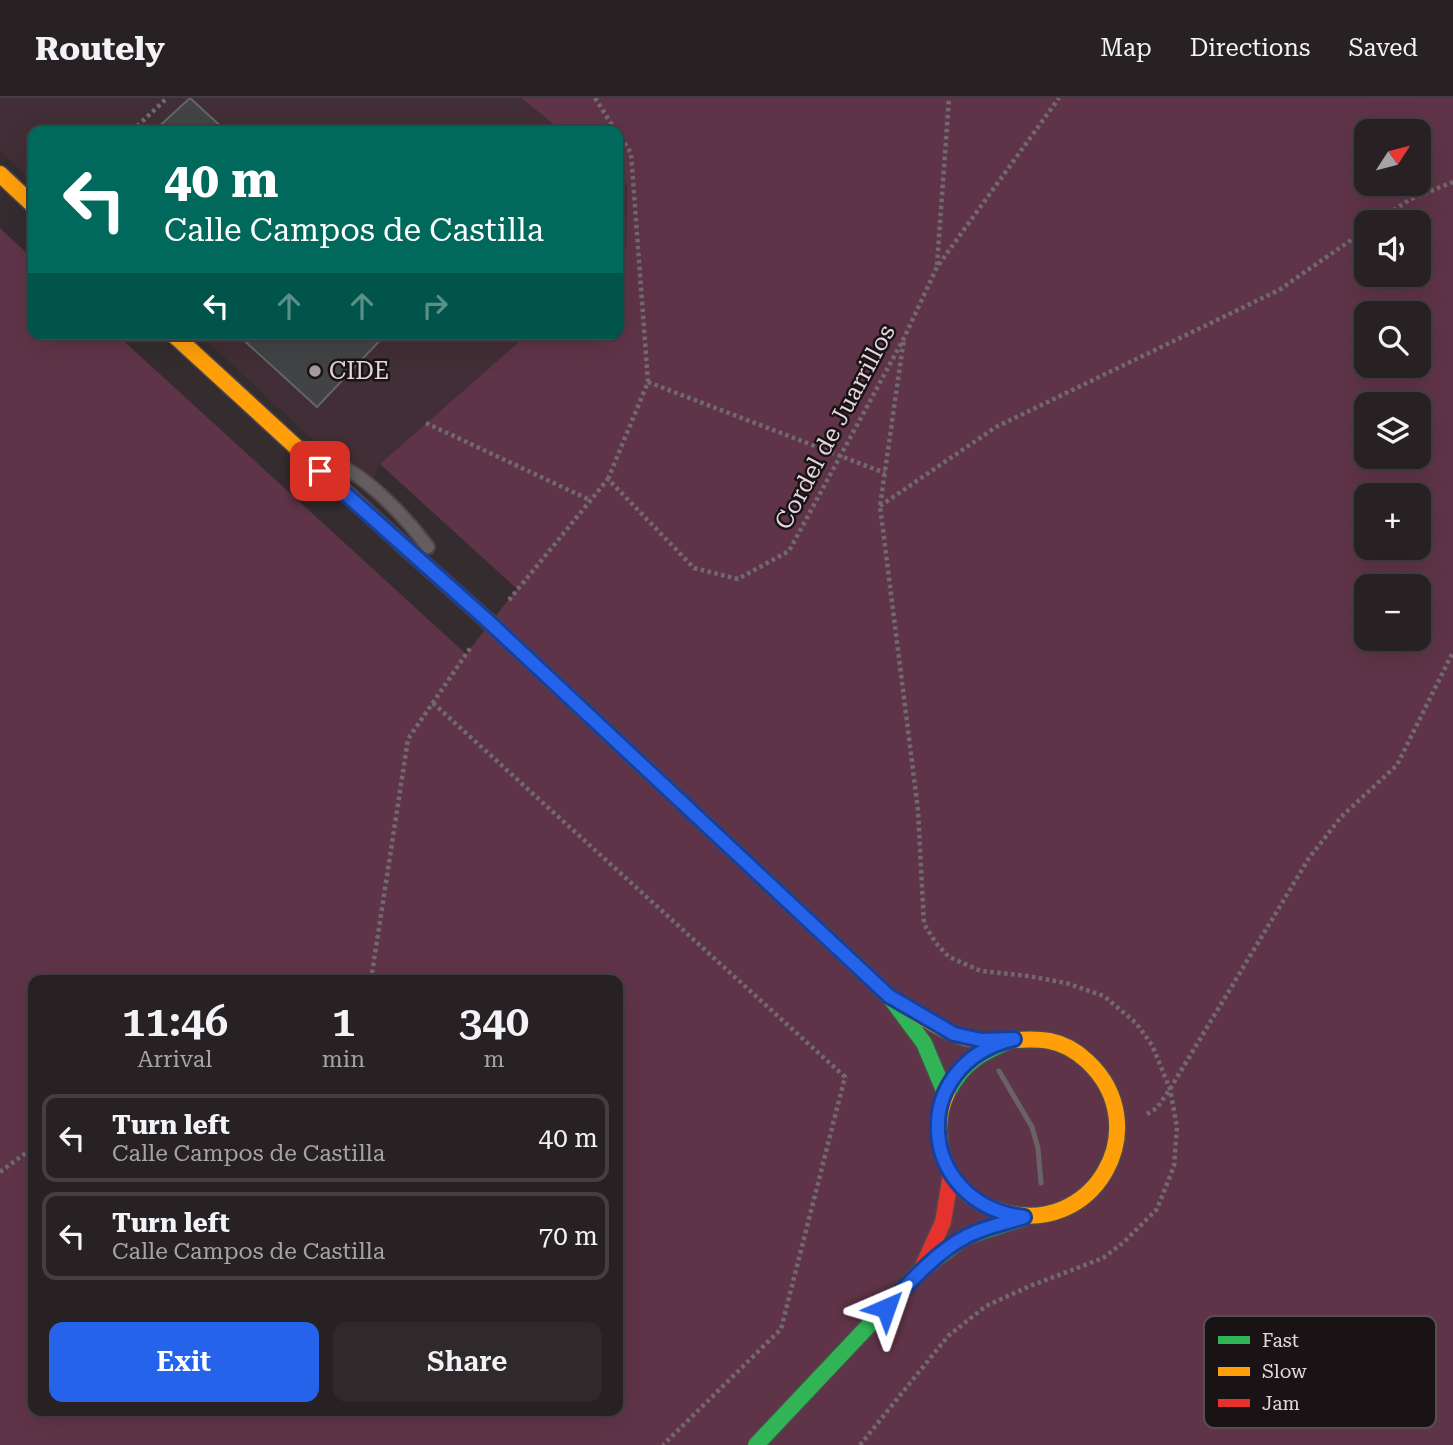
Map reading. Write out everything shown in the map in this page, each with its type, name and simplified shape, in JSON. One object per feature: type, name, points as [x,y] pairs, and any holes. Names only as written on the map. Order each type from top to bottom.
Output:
[{"type":"main road","points":[[0,174],[28,200]]},
{"type":"main road","points":[[179,340],[488,621],[889,996],[924,1043],[944,1093]]},
{"type":"main road","points":[[889,996],[954,1034],[981,1040],[1014,1039],[1041,1039],[1067,1047],[1089,1062],[1106,1084],[1117,1123],[1117,1136],[1110,1163],[1087,1196],[1064,1210],[1038,1217],[1003,1214],[982,1205],[960,1186],[951,1174],[940,1148],[938,1134],[944,1093],[956,1074],[972,1057],[999,1042],[1014,1039]]},
{"type":"main road","points":[[921,1270],[943,1222],[951,1174]]},
{"type":"main road","points":[[756,1445],[921,1270],[965,1237],[1024,1217]]},
{"type":"lane","points":[[305,457],[316,485]]},
{"type":"lane","points":[[421,579],[458,595]]},
{"type":"path","points":[[137,126],[167,98]]},
{"type":"path","points":[[595,98],[613,126]]},
{"type":"path","points":[[937,267],[949,98]]},
{"type":"path","name":"Cordel de Juarrillos","points":[[608,479],[694,568],[738,579],[789,551],[904,338],[937,267],[1059,98]]},
{"type":"path","points":[[503,606],[608,479],[649,382],[631,153],[623,141]]},
{"type":"path","points":[[1394,210],[1409,200],[1453,182]]},
{"type":"path","points":[[880,506],[996,427],[1279,290],[1354,238]]},
{"type":"path","points":[[860,1445],[948,1336],[986,1306],[1102,1258],[1124,1242],[1157,1209],[1174,1166],[1177,1127],[1170,1089],[1152,1045],[1136,1023],[1104,996],[1066,982],[981,971],[949,957],[924,924],[918,810],[880,506],[904,338]]},
{"type":"path","points":[[649,382],[885,473]]},
{"type":"path","points":[[426,423],[590,500]]},
{"type":"path","points":[[372,975],[408,739],[488,621]]},
{"type":"path","points":[[1141,1118],[1157,1108],[1170,1089],[1309,858],[1341,817],[1397,765],[1453,652]]},
{"type":"path","points":[[433,703],[845,1077],[781,1329],[663,1445]]},
{"type":"path","points":[[0,1172],[28,1152]]},
{"type":"shaded area","points":[[0,98],[521,98],[556,126],[28,126],[28,177],[0,151]]},
{"type":"shaded area","points":[[521,98],[1453,98],[1453,1445],[0,1445],[0,228],[28,254],[28,340],[123,340],[466,654],[517,589],[380,464],[521,340],[623,340],[623,252],[626,249],[627,185],[623,181],[623,126],[556,126]]},
{"type":"shaded area","points":[[623,181],[627,185],[626,249],[623,252]]},
{"type":"shaded area","points":[[205,340],[521,340],[380,464],[367,490]]},
{"type":"building","points":[[190,98],[221,126],[159,126]]},
{"type":"building","name":"CIDE","points":[[244,340],[380,340],[317,407]]},
{"type":"railway","points":[[999,1071],[1032,1127],[1038,1148],[1041,1183]]},
{"type":"traffic: fast","points":[[405,547],[488,621],[889,996],[924,1043],[945,1093]]},
{"type":"traffic: fast","points":[[947,1093],[967,1065],[1014,1039]]},
{"type":"traffic: fast","points":[[756,1445],[921,1270],[965,1237],[1024,1218]]},
{"type":"traffic: slow","points":[[0,174],[28,200]]},
{"type":"traffic: slow","points":[[180,340],[405,547]]},
{"type":"traffic: slow","points":[[905,1006],[942,1028],[966,1038],[982,1041],[1042,1040],[1057,1043],[1087,1061],[1107,1088],[1116,1116],[1115,1145],[1105,1172],[1087,1194],[1063,1209],[1033,1216],[1000,1211],[984,1205],[970,1196],[959,1184],[949,1170],[942,1152],[939,1121],[947,1093]]},
{"type":"traffic: jam","points":[[923,1266],[943,1222],[951,1174]]},
{"type":"place","name":"CIDE","points":[[315,371]]},
{"type":"route","points":[[320,471],[488,621],[889,996],[954,1034],[981,1040],[1014,1039],[999,1042],[972,1057],[951,1080],[940,1107],[938,1134],[940,1148],[951,1174],[970,1196],[996,1212],[1024,1217],[965,1237],[921,1270],[886,1308]]}]
